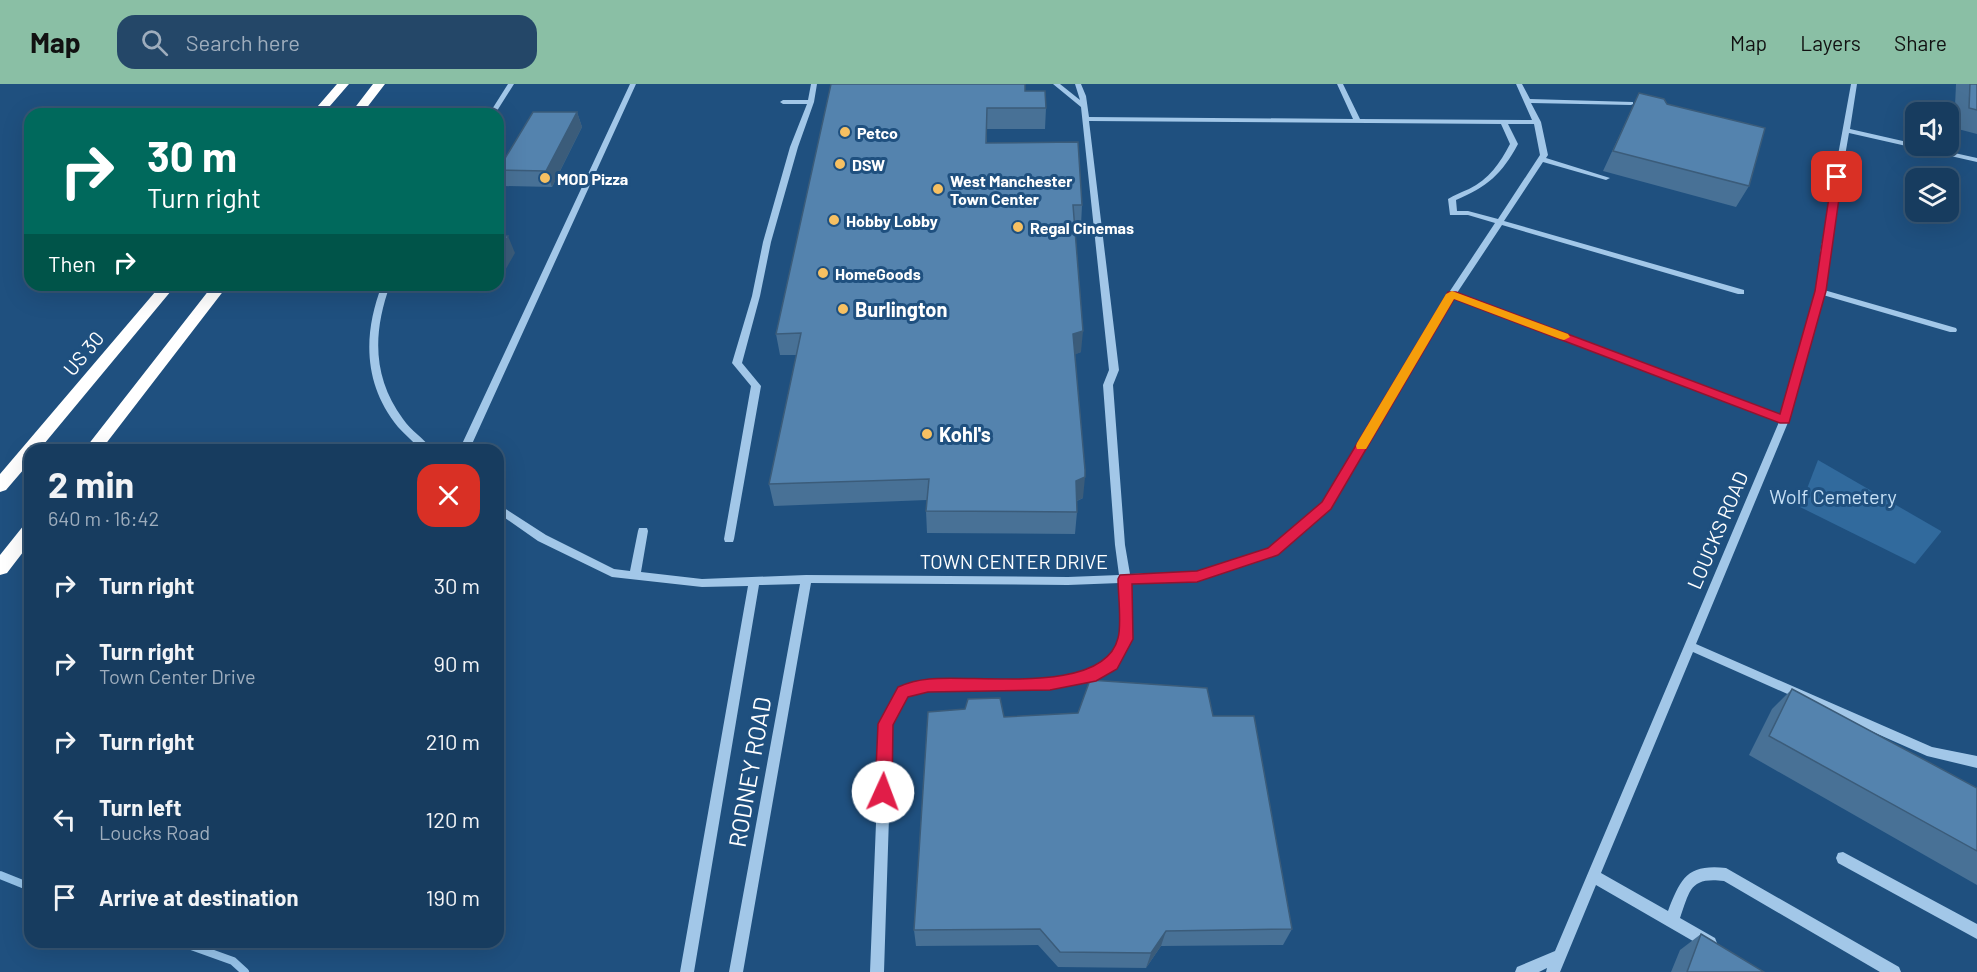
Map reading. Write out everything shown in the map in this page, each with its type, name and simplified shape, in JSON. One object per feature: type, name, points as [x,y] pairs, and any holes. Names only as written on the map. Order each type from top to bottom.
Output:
[{"type":"highway","points":[[321,108],[343,84]]},
{"type":"highway","points":[[361,108],[378,86]]},
{"type":"highway","name":"US 30","points":[[35,444],[164,291]]},
{"type":"highway","points":[[97,444],[216,291]]},
{"type":"highway","name":"US 30","points":[[0,486],[24,457]]},
{"type":"highway","points":[[0,568],[24,538]]},
{"type":"street","points":[[496,108],[511,84]]},
{"type":"street","points":[[467,444],[633,84]]},
{"type":"street","points":[[729,539],[756,386],[737,363],[756,296],[767,242],[794,147],[811,102],[814,84]]},
{"type":"street","points":[[1056,84],[1082,105]]},
{"type":"street","points":[[877,972],[886,724],[903,691],[928,685],[1050,684],[1090,676],[1111,665],[1126,639],[1125,579],[1108,385],[1114,370],[1086,119],[1082,105],[1083,96],[1078,84]]},
{"type":"street","points":[[1340,84],[1358,121]]},
{"type":"street","points":[[1519,84],[1537,122],[1544,155],[1541,159],[1606,178]]},
{"type":"street","name":"LOUCKS ROAD","points":[[1553,972],[1784,420],[1820,291],[1825,248],[1854,84]]},
{"type":"street","points":[[1528,101],[1631,103]]},
{"type":"street","points":[[783,102],[811,102]]},
{"type":"street","points":[[1086,119],[1537,122]]},
{"type":"street","points":[[1504,122],[1514,144],[1502,169],[1476,190],[1452,199],[1453,213],[1468,213],[1741,292]]},
{"type":"street","points":[[1845,130],[1977,160]]},
{"type":"street","name":"TOWN CENTER DRIVE","points":[[504,512],[542,538],[612,573],[702,583],[806,579],[1068,580],[1197,576],[1273,552],[1327,506],[1452,294],[1541,159]]},
{"type":"street","points":[[383,291],[376,308],[372,348],[375,370],[384,399],[402,425],[421,444]]},
{"type":"street","points":[[1820,291],[1953,330]]},
{"type":"street","points":[[1452,294],[1784,420]]},
{"type":"street","points":[[635,576],[643,531]]},
{"type":"street","name":"RODNEY ROAD","points":[[736,972],[806,579]]},
{"type":"street","name":"RODNEY ROAD","points":[[687,972],[754,580]]},
{"type":"street","points":[[1690,646],[1931,752],[1977,762]]},
{"type":"street","points":[[1842,858],[1977,932]]},
{"type":"street","points":[[1672,920],[1688,880],[1699,874],[1710,872],[1726,875],[1894,972]]},
{"type":"street","points":[[1594,876],[1721,949]]},
{"type":"street","points":[[1522,972],[1560,956]]},
{"type":"green space","name":"Wolf Cemetery","points":[[1818,460],[1941,532],[1915,564],[1800,507]]},
{"type":"building","points":[[831,84],[1025,84],[1025,91],[1045,91],[1046,108],[987,108],[986,143],[1078,142],[1082,205],[1073,205],[1083,331],[1073,334],[1085,477],[1076,481],[1077,512],[926,511],[929,479],[769,484],[801,333],[776,334]]},
{"type":"building","points":[[1970,84],[1977,84],[1977,110],[1969,108]]},
{"type":"building","points":[[1639,93],[1664,99],[1667,104],[1765,128],[1749,186],[1613,151]]},
{"type":"building","points":[[533,112],[577,112],[546,171],[504,170],[504,160]]},
{"type":"building","points":[[1090,680],[1207,688],[1213,716],[1254,716],[1292,929],[1166,931],[1151,953],[1060,952],[1040,929],[914,930],[928,712],[965,709],[968,699],[1000,698],[1004,717],[1078,713]]},
{"type":"building","points":[[1792,689],[1977,788],[1977,851],[1769,736]]},
{"type":"building","points":[[1701,934],[1764,972],[1687,972]]},
{"type":"waterway","points":[[0,875],[24,885]]},
{"type":"waterway","points":[[197,948],[233,961],[245,972]]},
{"type":"slow traffic","points":[[1362,446],[1452,294],[1564,337]]},
{"type":"place","name":"Petco","points":[[845,132]]},
{"type":"place","name":"DSW","points":[[840,164]]},
{"type":"place","name":"MOD Pizza","points":[[545,178]]},
{"type":"place","name":"West Manchester Town Center","points":[[938,189]]},
{"type":"place","name":"Hobby Lobby","points":[[834,220]]},
{"type":"place","name":"Regal Cinemas","points":[[1018,227]]},
{"type":"place","name":"HomeGoods","points":[[823,273]]},
{"type":"place","name":"Burlington","points":[[843,309]]},
{"type":"place","name":"Kohl's","points":[[927,434]]},
{"type":"route","points":[[883,792],[886,724],[903,691],[928,685],[1050,684],[1090,676],[1111,665],[1126,639],[1125,579],[1197,576],[1273,552],[1327,506],[1452,294],[1784,420],[1820,291],[1837,177]]}]
